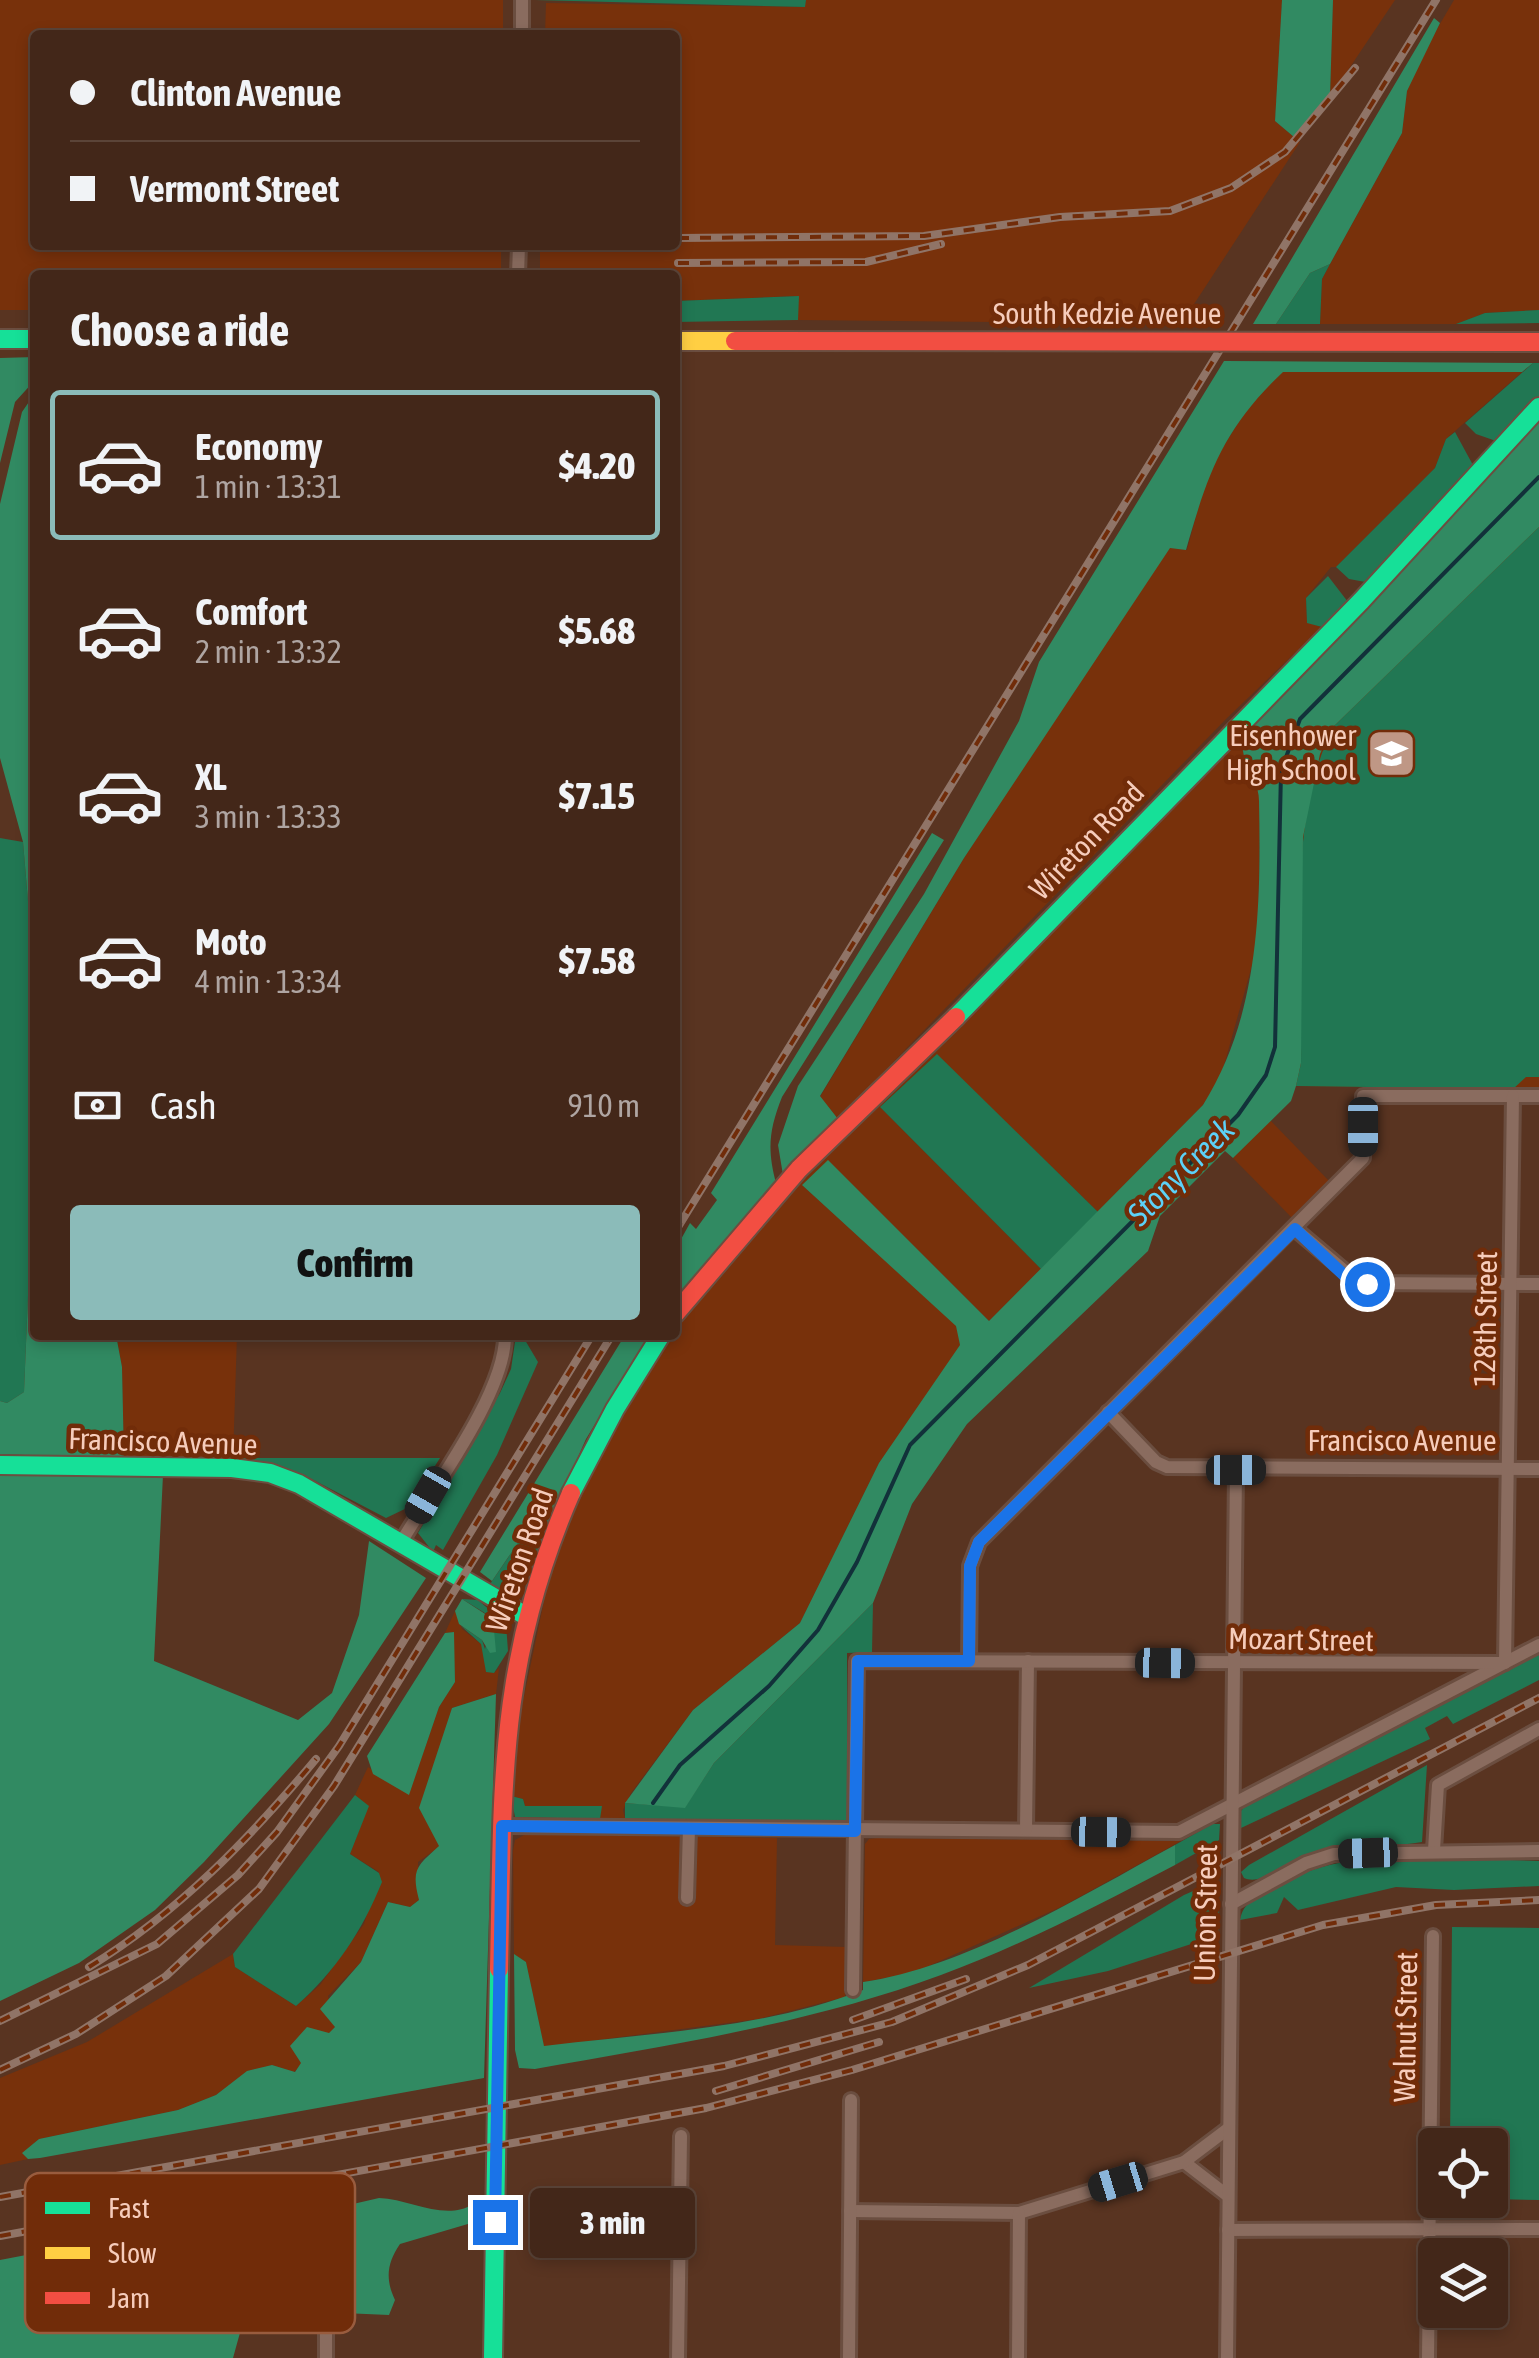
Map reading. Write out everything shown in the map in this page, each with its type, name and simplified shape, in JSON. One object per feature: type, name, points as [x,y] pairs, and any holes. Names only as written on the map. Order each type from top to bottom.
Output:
[{"type":"street","points":[[522,0],[522,30]]},
{"type":"street","points":[[0,339],[30,339]]},
{"type":"street","name":"South Kedzie Avenue","points":[[680,341],[1539,342]]},
{"type":"street","name":"Wireton Road","points":[[680,1308],[798,1168],[946,1026],[1361,602],[1539,406]]},
{"type":"street","points":[[969,1661],[970,1566],[979,1542],[1363,1158],[1363,1096],[1539,1096]]},
{"type":"street","name":"128th Street","points":[[1505,1663],[1513,1096]]},
{"type":"street","points":[[1295,1229],[1359,1284],[1539,1284]]},
{"type":"street","points":[[400,1544],[494,1388],[505,1354],[505,1340]]},
{"type":"street","name":"Wireton Road","points":[[493,2358],[506,1721],[526,1616],[546,1552],[611,1410],[658,1340]]},
{"type":"street","name":"Francisco Avenue","points":[[1108,1412],[1156,1462],[1167,1467],[1539,1468]]},
{"type":"street","name":"Francisco Avenue","points":[[0,1465],[232,1468],[270,1473],[299,1484],[526,1616]]},
{"type":"street","name":"Union Street","points":[[1227,2358],[1236,1470]]},
{"type":"street","points":[[502,1826],[1180,1832],[1539,1644]]},
{"type":"street","name":"Mozart Street","points":[[855,1831],[858,1661],[1505,1663]]},
{"type":"street","points":[[1026,1830],[1028,1662]]},
{"type":"street","points":[[1434,1850],[1438,1786],[1539,1729]]},
{"type":"street","points":[[687,1898],[689,1828]]},
{"type":"street","points":[[853,1990],[855,1831]]},
{"type":"street","points":[[1232,1904],[1306,1863],[1334,1854],[1539,1851]]},
{"type":"street","name":"Walnut Street","points":[[1428,2358],[1433,1936]]},
{"type":"street","points":[[848,2358],[851,2100]]},
{"type":"street","points":[[850,2210],[1019,2212],[1184,2162],[1229,2128]]},
{"type":"street","points":[[678,2358],[682,2136]]},
{"type":"street","points":[[1184,2162],[1228,2196]]},
{"type":"street","points":[[1018,2358],[1019,2212]]},
{"type":"street","points":[[1228,2230],[1539,2228]]},
{"type":"shaded area","points":[[0,0],[503,0],[503,30],[30,30],[30,250],[501,250],[501,270],[30,270],[30,310],[0,310]]},
{"type":"shaded area","points":[[806,0],[1282,0],[1275,121],[1300,142],[1181,324],[798,320],[798,296],[680,301],[680,270],[540,270],[540,250],[680,250],[680,30],[545,30],[546,3],[804,7]]},
{"type":"shaded area","points":[[1333,0],[1395,0],[1330,97]]},
{"type":"shaded area","points":[[1454,0],[1539,0],[1539,310],[1485,313],[1456,324],[1320,324],[1322,279],[1402,133],[1407,91],[1417,63]]},
{"type":"shaded area","points":[[1282,372],[1522,372],[1446,439],[1435,468],[1336,567],[1331,567],[1306,598],[1307,622],[1322,627],[1226,719],[838,1119],[820,1097],[964,858],[1109,635],[1170,547],[1187,550],[1208,471],[1250,404]]},
{"type":"shaded area","points":[[1539,422],[1539,1089],[1296,1086],[1301,1063],[1260,799],[1258,944],[1221,1076],[1203,1105],[1098,1212],[937,1055],[880,1107],[1041,1269],[989,1321],[828,1161],[802,1185],[957,1326],[960,1345],[954,1359],[879,1463],[800,1623],[693,1710],[631,1793],[623,1810],[625,1819],[600,1819],[601,1806],[525,1806],[523,1799],[511,1796],[518,1725],[548,1582],[574,1504],[608,1433],[664,1340],[680,1340],[680,1315],[690,1300],[778,1203],[1243,736]]},
{"type":"shaded area","points":[[1270,1120],[1330,1182],[1293,1219],[1233,1158]]},
{"type":"shaded area","points":[[117,1340],[237,1340],[233,1458],[124,1459],[122,1367]]},
{"type":"shaded area","points":[[455,1611],[462,1629],[481,1644],[494,1673],[499,1668],[496,1694],[452,1708],[437,1757],[439,1847],[418,1862],[419,1900],[410,1907],[388,1902],[361,1962],[328,1996],[335,2027],[294,2072],[272,2065],[248,2071],[216,2095],[178,2110],[39,2139],[23,2153],[28,2159],[0,2165],[0,2078],[87,2042],[233,1954],[235,1967],[296,2006],[320,1985],[364,1924],[379,1872],[350,1854],[368,1806],[355,1795],[368,1767],[409,1794],[439,1707],[455,1682],[453,1632],[445,1633]]},
{"type":"shaded area","points":[[526,1834],[777,1838],[775,1945],[846,1947],[845,1997],[758,2019],[544,2047],[526,1962],[514,1954],[513,1851],[515,1840]]},
{"type":"shaded area","points":[[869,1839],[1181,1841],[1063,1906],[913,1973],[863,1982],[865,1844]]},
{"type":"green space","points":[[535,0],[806,0],[805,7]]},
{"type":"green space","points":[[1282,0],[1333,0],[1330,97],[1294,137],[1275,121]]},
{"type":"green space","points":[[1434,18],[1440,23],[1407,91],[1402,133],[1330,264],[1310,273],[1276,324],[1253,324]]},
{"type":"green space","points":[[1330,264],[1322,279],[1320,324],[1276,324],[1310,273]]},
{"type":"green space","points":[[799,296],[798,320],[680,322],[680,301]]},
{"type":"green space","points":[[1539,310],[1539,323],[1456,324],[1485,313]]},
{"type":"green space","points":[[30,357],[30,386],[15,402],[0,463],[0,358]]},
{"type":"green space","points":[[1224,361],[1533,363],[1522,372],[1283,372],[1263,393],[1220,453],[1186,550],[1170,548],[964,858],[820,1096],[838,1119],[783,1175],[778,1145],[798,1086],[924,894],[1019,721],[1039,662]]},
{"type":"green space","points":[[1533,363],[1539,363],[1539,399],[1496,441],[1476,434],[1465,423]]},
{"type":"green space","points":[[30,400],[30,924],[23,842],[0,758],[0,504],[22,412]]},
{"type":"green space","points":[[1539,422],[1539,527],[1333,727],[1320,754],[1303,837],[1301,1063],[1291,1101],[1233,1158],[1225,1151],[1160,1216],[1148,1251],[967,1424],[912,1504],[873,1603],[714,1763],[685,1808],[625,1803],[693,1710],[800,1623],[879,1463],[960,1345],[956,1326],[802,1185],[828,1160],[989,1321],[1203,1105],[1236,1034],[1253,958],[1259,880],[1259,801],[1243,753],[1243,736]]},
{"type":"green space","points":[[1455,432],[1474,467],[1371,583],[1349,579],[1336,567],[1435,468],[1446,439]]},
{"type":"green space","name":"Eisenhower High School","points":[[1539,527],[1539,1077],[1526,1077],[1513,1089],[1296,1086],[1301,1063],[1302,848],[1318,765],[1333,727]]},
{"type":"green space","points":[[1328,576],[1348,602],[1322,627],[1307,623],[1306,598]]},
{"type":"green space","points":[[932,833],[944,840],[782,1097],[771,1140],[776,1183],[680,1293],[680,1241],[690,1223],[696,1229],[717,1200],[711,1193]]},
{"type":"green space","points":[[0,838],[23,842],[30,924],[30,1248],[24,1392],[7,1403],[0,1401]]},
{"type":"green space","points":[[30,1022],[30,1181],[28,1096]]},
{"type":"green space","points":[[937,1054],[1098,1212],[1041,1269],[880,1107]]},
{"type":"green space","points":[[30,1248],[30,1340],[117,1340],[122,1367],[124,1459],[0,1454],[0,1401],[7,1403],[24,1392]]},
{"type":"green space","points":[[515,1340],[525,1340],[538,1362],[497,1455],[443,1550],[436,1545],[433,1552],[418,1533],[511,1369]]},
{"type":"green space","points":[[622,1340],[646,1340],[586,1439],[555,1509],[522,1537],[492,1581],[480,1572]]},
{"type":"green space","points":[[233,1458],[440,1458],[409,1507],[386,1518],[302,1474]]},
{"type":"green space","points":[[163,1475],[154,1661],[298,1720],[332,1693],[359,1615],[369,1541],[426,1578],[329,1724],[204,1862],[155,1910],[79,1963],[0,2001],[0,1476]]},
{"type":"green space","points":[[555,1509],[526,1583],[504,1595],[488,1587],[522,1537]]},
{"type":"green space","points":[[462,1599],[478,1600],[506,1624],[508,1651],[494,1673],[486,1672],[481,1644],[460,1625],[482,1640],[485,1649],[493,1618]]},
{"type":"green space","points":[[462,1599],[493,1619],[496,1652],[490,1653],[482,1640],[459,1624],[455,1611]]},
{"type":"green space","points":[[873,1603],[872,1652],[847,1653],[848,1821],[625,1819],[625,1803],[685,1807],[714,1763]]},
{"type":"green space","points":[[454,1632],[455,1682],[439,1707],[409,1795],[373,1774],[367,1756],[445,1633]]},
{"type":"green space","points":[[1539,1653],[1539,1680],[1453,1724],[1447,1716],[1425,1728],[1430,1739],[1241,1828],[1240,1812],[1245,1806]]},
{"type":"green space","points":[[496,1694],[484,2078],[40,2158],[28,2159],[22,2153],[39,2139],[178,2110],[216,2095],[247,2071],[272,2065],[295,2072],[301,2063],[290,2046],[307,2027],[329,2033],[335,2027],[320,2009],[361,1962],[388,1902],[410,1907],[419,1900],[418,1869],[439,1846],[419,1808],[452,1708]]},
{"type":"green space","points":[[1427,1765],[1422,1842],[1319,1851],[1258,1879],[1244,1878],[1241,1872],[1249,1865]]},
{"type":"green space","points":[[355,1795],[369,1806],[350,1854],[379,1873],[382,1882],[347,1949],[296,2006],[235,1967],[233,1954]]},
{"type":"green space","points":[[511,1796],[523,1799],[525,1806],[602,1806],[600,1819],[515,1817]]},
{"type":"green space","points":[[1212,1824],[1220,1824],[1219,1840],[1175,1865],[1175,1845]]},
{"type":"green space","points":[[1175,1845],[1175,1865],[1001,1951],[892,1992],[741,2031],[535,2069],[519,2068],[515,2050],[514,1954],[526,1962],[544,2046],[746,2021],[825,2003],[863,1990],[863,1982],[902,1974],[983,1945]]},
{"type":"green space","points":[[1412,1857],[1539,1861],[1539,1886],[1454,1890],[1396,1887],[1298,1910],[1284,1897],[1277,1913],[1240,1920],[1253,1900],[1302,1874],[1353,1861]]},
{"type":"green space","points":[[1218,1880],[1219,1935],[1108,1971],[1029,1988],[1184,1895]]},
{"type":"green space","points":[[1452,1927],[1539,1928],[1539,2200],[1508,2199],[1508,2128],[1450,2128]]},
{"type":"green space","points":[[379,2198],[439,2210],[451,2211],[473,2204],[480,2207],[478,2221],[400,2244],[389,2271],[395,2300],[389,2315],[355,2314],[355,2203]]},
{"type":"green space","points":[[25,2255],[25,2333],[240,2333],[233,2358],[0,2358],[0,2260]]},
{"type":"waterway","name":"Stony Creek","points":[[653,1803],[680,1765],[769,1686],[818,1630],[857,1562],[910,1445],[1238,1115],[1266,1075],[1275,1047],[1281,771],[1300,719],[1539,477]]},
{"type":"railway","points":[[680,1224],[1436,0]]},
{"type":"railway","points":[[680,238],[924,236],[1060,217],[1170,211],[1231,188],[1285,152],[1355,68]]},
{"type":"railway","points":[[678,263],[866,262],[941,244]]},
{"type":"railway","points":[[0,2021],[157,1944],[238,1875],[277,1832],[339,1746],[589,1340]]},
{"type":"railway","points":[[0,2070],[76,2034],[166,1976],[259,1889],[334,1786],[609,1340]]},
{"type":"railway","points":[[133,2173],[724,2066],[892,2022],[1028,1965],[1539,1698]]},
{"type":"railway","points":[[89,1967],[183,1898],[265,1818],[316,1759]]},
{"type":"railway","points":[[347,2173],[706,2108],[852,2070],[1323,1925],[1436,1905],[1539,1900]]},
{"type":"railway","points":[[853,2020],[966,1979]]},
{"type":"railway","points":[[716,2091],[879,2042]]},
{"type":"railway","points":[[0,2197],[25,2192]]},
{"type":"railway","points":[[0,2236],[25,2231]]},
{"type":"traffic: fast","points":[[0,339],[30,339]]},
{"type":"traffic: fast","points":[[956,1017],[1361,601],[1539,407]]},
{"type":"traffic: fast","points":[[571,1493],[615,1409],[658,1340]]},
{"type":"traffic: fast","points":[[0,1465],[232,1468],[270,1473],[299,1484],[526,1616]]},
{"type":"traffic: fast","points":[[493,2358],[499,1969]]},
{"type":"traffic: slow","points":[[680,341],[735,341]]},
{"type":"traffic: jam","points":[[735,341],[1539,342]]},
{"type":"traffic: jam","points":[[680,1308],[799,1169],[956,1017]]},
{"type":"traffic: jam","points":[[499,1969],[504,1785],[517,1671],[529,1614],[571,1493]]},
{"type":"place","name":"Eisenhower High School","points":[[1391,753]]},
{"type":"route","points":[[495,2222],[502,1826],[855,1831],[858,1661],[969,1661],[970,1566],[979,1542],[1295,1229],[1346,1277],[1367,1284]]}]
